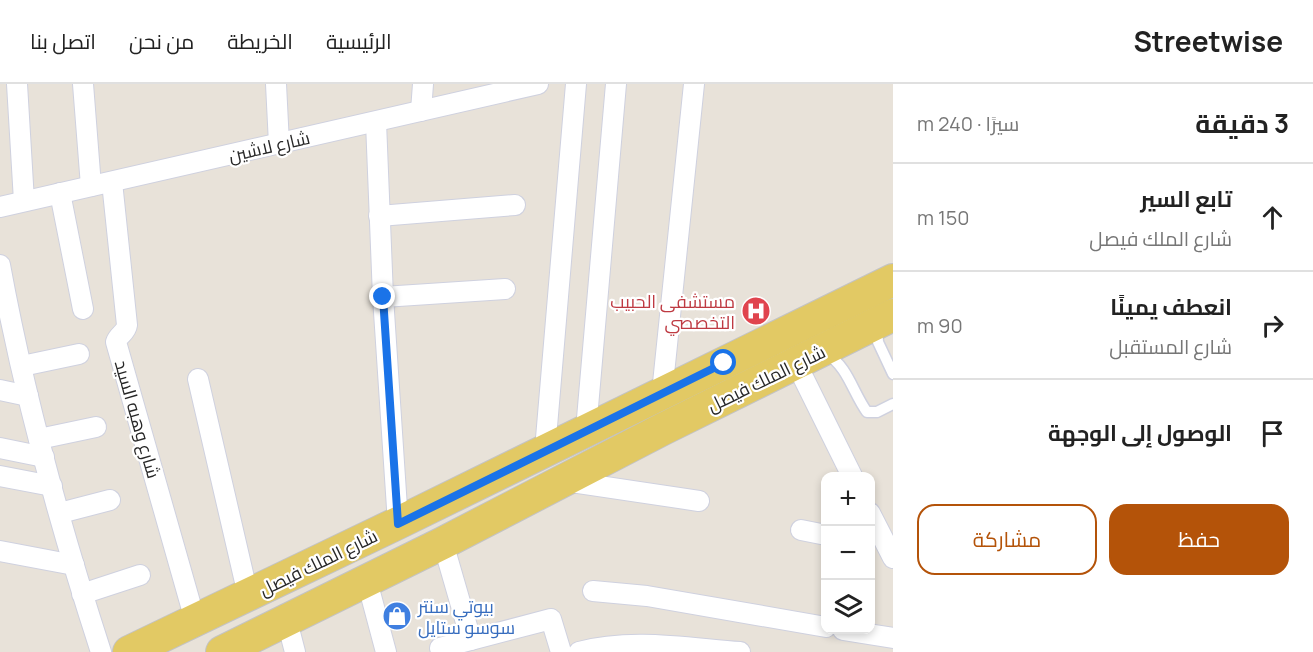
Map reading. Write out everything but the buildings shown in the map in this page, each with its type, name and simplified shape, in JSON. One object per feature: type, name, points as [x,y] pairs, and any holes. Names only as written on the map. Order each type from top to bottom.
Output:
[{"type":"main road","name":"شارع الملك فيصل","points":[[129,652],[398,524],[893,280]]},
{"type":"main road","name":"شارع الملك فيصل","points":[[222,652],[885,319]]},
{"type":"main road","points":[[724,363],[738,392]]},
{"type":"street","points":[[17,84],[24,201]]},
{"type":"street","points":[[83,84],[91,186]]},
{"type":"street","points":[[276,84],[279,144]]},
{"type":"street","points":[[421,111],[423,84]]},
{"type":"street","name":"شارع لاشين","points":[[0,207],[376,122],[504,88],[538,84]]},
{"type":"street","points":[[545,450],[576,84]]},
{"type":"street","points":[[586,430],[616,84]]},
{"type":"street","points":[[662,393],[694,84]]},
{"type":"street","points":[[376,122],[383,297],[398,524]]},
{"type":"street","name":"شارع وهبه السيد","points":[[112,182],[127,325],[116,342],[195,621]]},
{"type":"street","points":[[60,193],[83,309]]},
{"type":"street","points":[[379,216],[515,205]]},
{"type":"street","points":[[0,265],[2,285],[28,396],[82,594],[101,652]]},
{"type":"street","points":[[383,297],[505,289]]},
{"type":"street","points":[[22,366],[79,354]]},
{"type":"street","points":[[808,357],[850,472]]},
{"type":"street","points":[[198,379],[248,595]]},
{"type":"street","points":[[0,390],[28,396]]},
{"type":"street","points":[[0,448],[42,448],[96,427]]},
{"type":"street","points":[[0,476],[52,486]]},
{"type":"street","points":[[565,481],[699,501]]},
{"type":"street","points":[[60,513],[111,500]]},
{"type":"street","points":[[875,526],[884,549]]},
{"type":"street","points":[[801,530],[821,534]]},
{"type":"street","points":[[443,543],[471,640]]},
{"type":"street","points":[[0,551],[74,565]]},
{"type":"street","points":[[82,594],[140,575]]},
{"type":"street","points":[[367,581],[386,652]]},
{"type":"street","points":[[593,591],[647,596],[821,626]]},
{"type":"street","points":[[440,648],[551,619],[561,652]]},
{"type":"street","points":[[286,621],[295,652]]},
{"type":"street","points":[[868,634],[893,638]]},
{"type":"street","points":[[579,652],[628,644],[740,652]]},
{"type":"lane","points":[[885,319],[878,342],[893,374]]},
{"type":"lane","points":[[808,357],[838,362],[867,412],[877,412],[893,404]]},
{"type":"place","name":"مستشفى الحبيب التخصصي","points":[[756,311]]},
{"type":"place","name":"بيوتي سنتر سوسو ستايل","points":[[397,616]]},
{"type":"route","points":[[383,297],[398,524],[724,363]]}]
